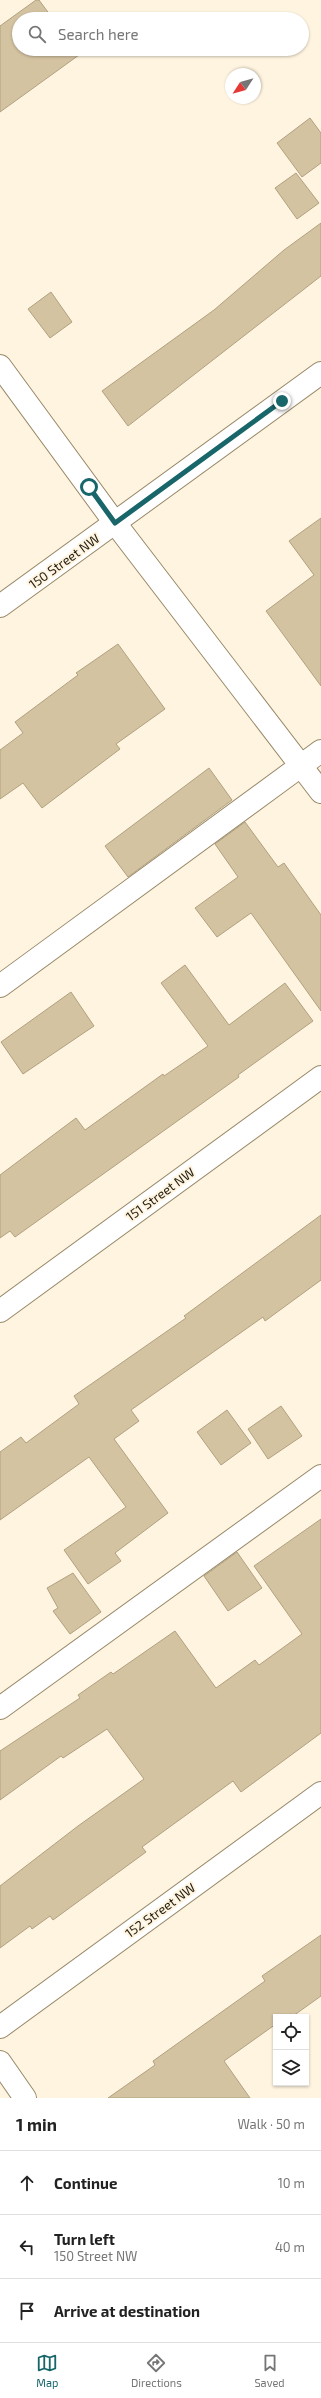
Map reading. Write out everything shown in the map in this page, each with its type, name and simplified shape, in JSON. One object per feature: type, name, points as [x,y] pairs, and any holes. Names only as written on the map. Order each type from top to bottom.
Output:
[{"type":"street","points":[[0,366],[115,523],[302,765],[321,792]]},
{"type":"street","name":"150 Street NW","points":[[0,606],[321,373]]},
{"type":"street","points":[[0,986],[321,752]]},
{"type":"street","name":"151 Street NW","points":[[0,1311],[321,1077]]},
{"type":"street","points":[[0,1708],[321,1476]]},
{"type":"street","name":"152 Street NW","points":[[0,2027],[321,1793]]},
{"type":"street","points":[[0,2062],[25,2098]]},
{"type":"building","points":[[36,0],[39,0],[48,12],[19,12]]},
{"type":"building","points":[[12,17],[12,56],[78,56],[0,112],[0,26]]},
{"type":"building","points":[[310,118],[321,133],[321,163],[302,177],[277,143]]},
{"type":"building","points":[[296,173],[319,203],[297,219],[275,188]]},
{"type":"building","points":[[321,223],[321,276],[128,426],[102,391],[214,310],[284,250]]},
{"type":"building","points":[[51,292],[72,322],[50,338],[28,309]]},
{"type":"building","points":[[321,518],[321,686],[266,611],[314,575],[289,541]]},
{"type":"building","points":[[118,644],[165,709],[116,744],[120,749],[42,808],[23,783],[0,799],[0,750],[23,733],[15,722],[78,675],[76,673]]},
{"type":"building","points":[[209,768],[232,800],[128,877],[105,846]]},
{"type":"building","points":[[245,822],[278,867],[284,863],[321,915],[321,1011],[251,913],[217,937],[195,908],[238,877],[215,844]]},
{"type":"building","points":[[185,965],[229,1025],[285,983],[313,1021],[238,1075],[239,1077],[15,1237],[10,1231],[0,1238],[0,1175],[76,1118],[85,1130],[163,1074],[164,1076],[208,1046],[161,983]]},
{"type":"building","points":[[71,992],[94,1026],[23,1074],[1,1042]]},
{"type":"building","points":[[321,1215],[321,1280],[265,1321],[263,1317],[131,1410],[139,1421],[114,1439],[168,1513],[115,1553],[121,1561],[88,1584],[64,1550],[126,1507],[89,1457],[0,1520],[0,1452],[21,1437],[26,1443],[79,1404],[74,1396],[186,1318],[184,1316]]},
{"type":"building","points":[[281,1406],[302,1436],[268,1459],[248,1429]]},
{"type":"building","points":[[227,1410],[251,1443],[221,1465],[197,1432]]},
{"type":"building","points":[[321,1519],[321,1733],[241,1792],[233,1781],[142,1847],[146,1852],[53,1920],[50,1916],[32,1929],[30,1926],[0,1948],[0,1886],[78,1826],[144,1779],[107,1729],[63,1758],[61,1756],[0,1800],[0,1751],[80,1698],[78,1695],[111,1672],[113,1674],[175,1631],[216,1688],[255,1660],[259,1665],[302,1634],[254,1566]]},
{"type":"building","points":[[237,1552],[262,1588],[228,1611],[204,1576]]},
{"type":"building","points":[[73,1573],[101,1612],[70,1634],[53,1611],[58,1608],[47,1588]]},
{"type":"building","points":[[321,1935],[321,1996],[296,2014],[273,2014],[273,2026],[224,2061],[250,2098],[108,2098],[155,2065],[153,2061],[265,1981],[262,1976]]},
{"type":"route","points":[[89,487],[115,523],[282,401]]}]
